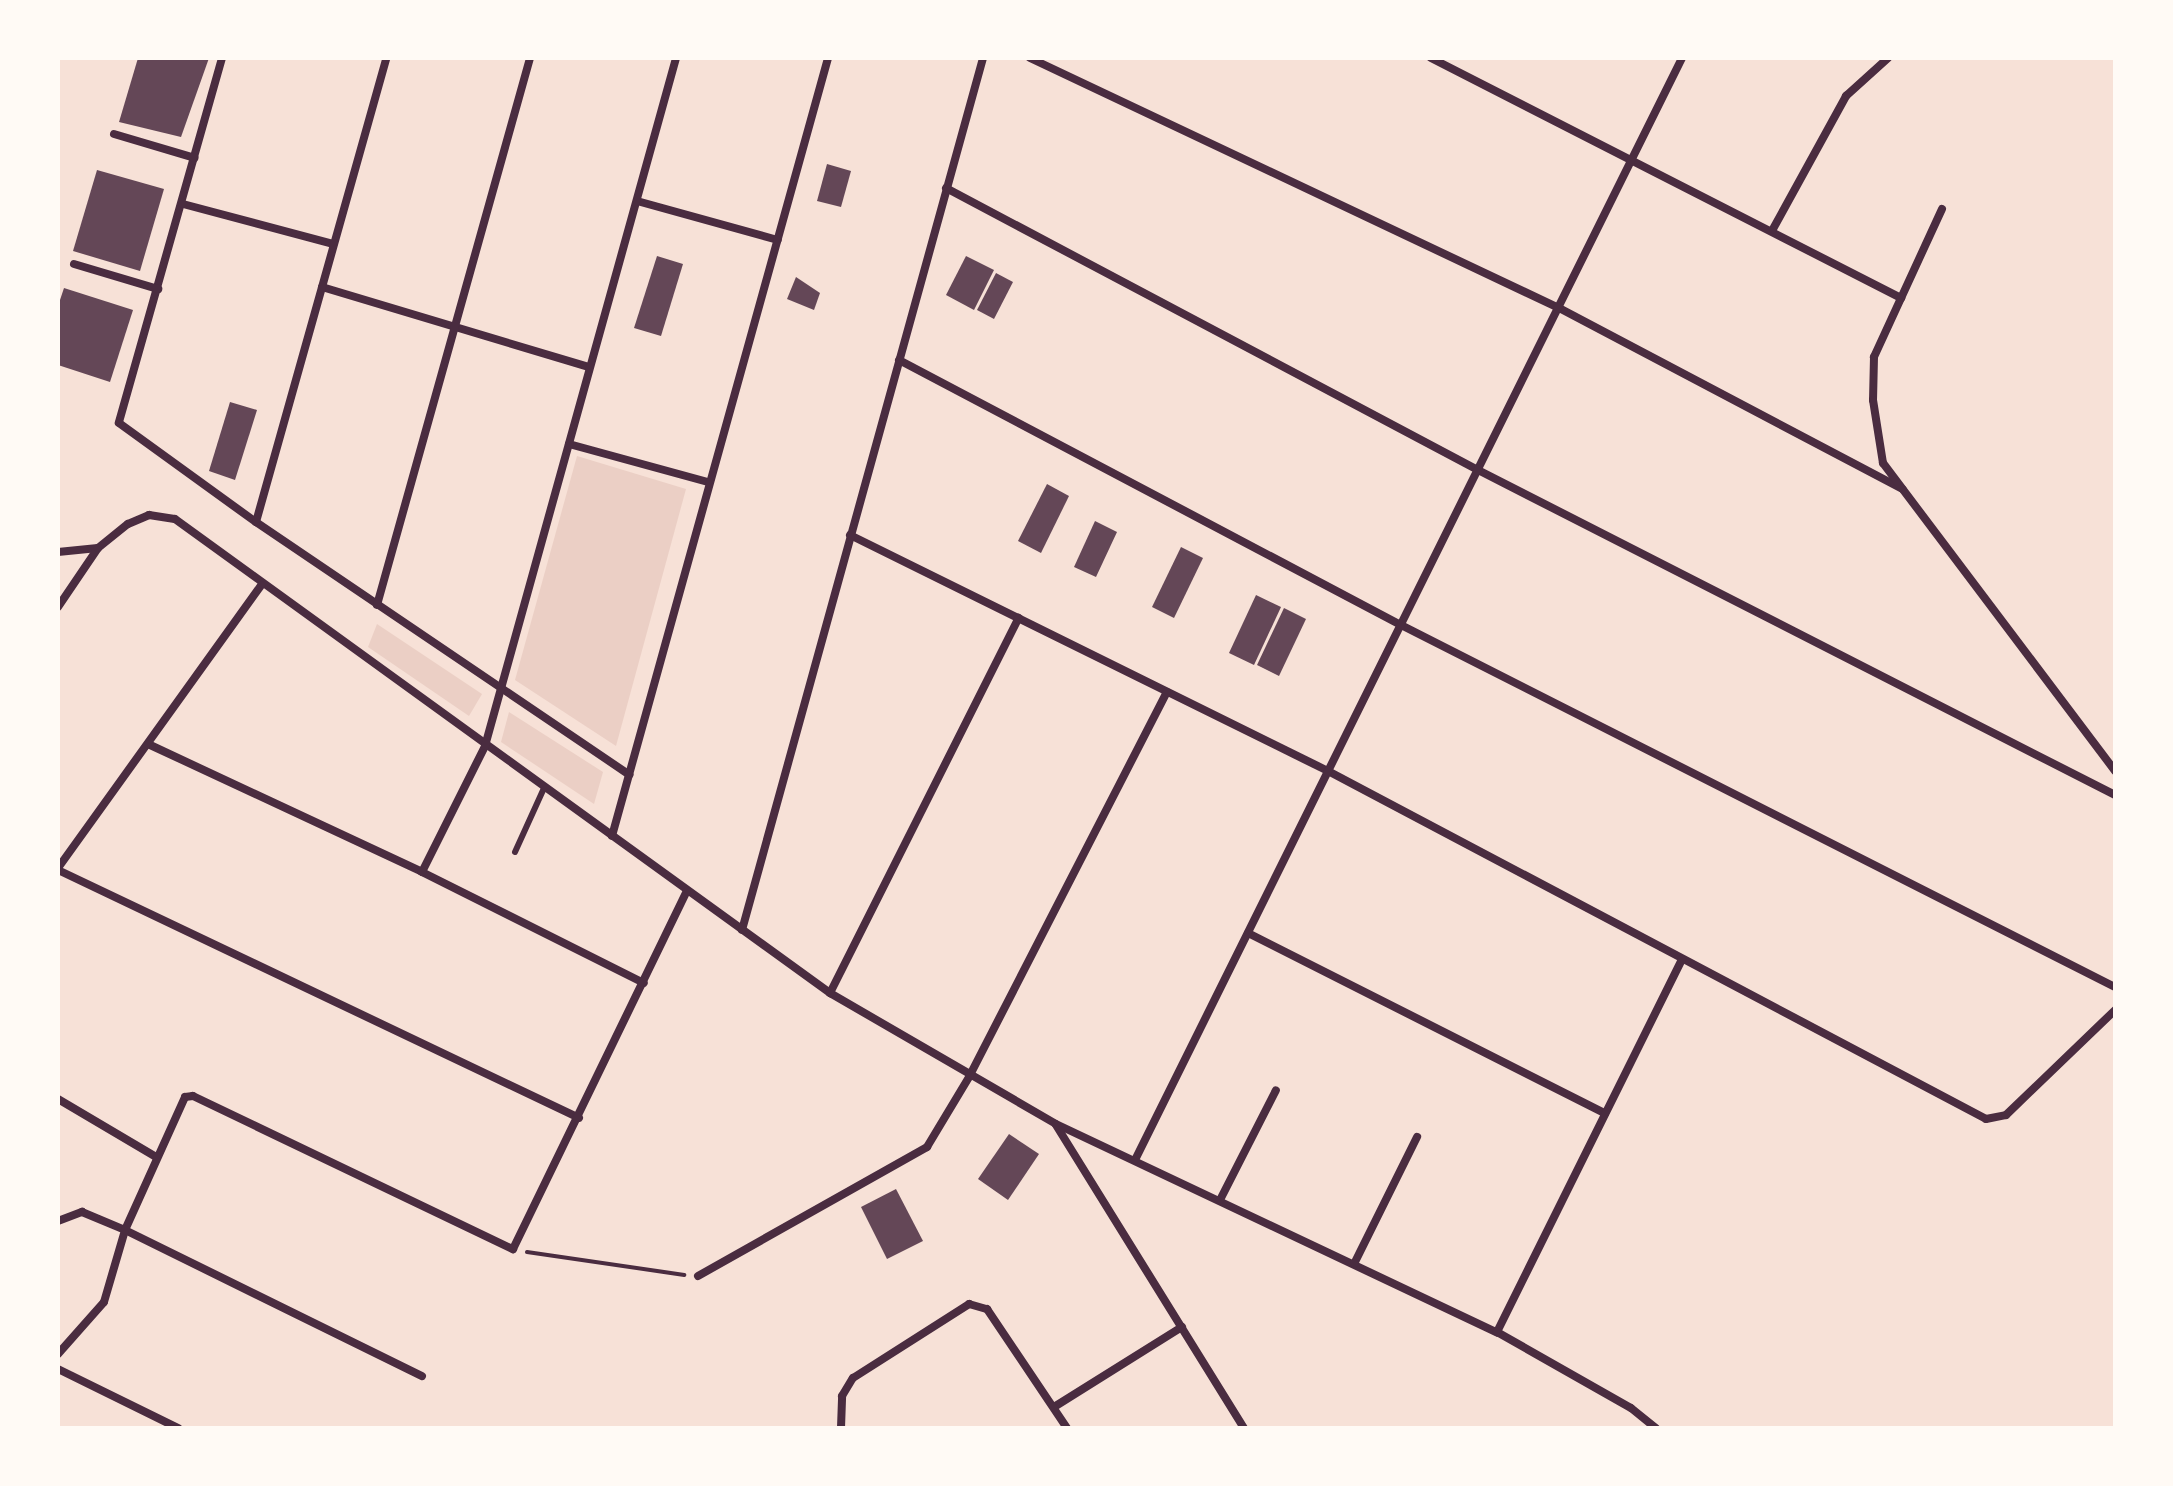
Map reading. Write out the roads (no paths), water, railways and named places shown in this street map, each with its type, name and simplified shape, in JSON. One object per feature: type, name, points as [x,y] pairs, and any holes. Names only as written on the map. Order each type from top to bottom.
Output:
[{"type":"street","points":[[222,58],[119,423],[256,522],[629,775]]},
{"type":"street","points":[[256,522],[386,58]]},
{"type":"street","points":[[377,605],[530,58]]},
{"type":"street","points":[[422,872],[485,746],[676,58]]},
{"type":"street","points":[[612,836],[828,58]]},
{"type":"street","points":[[742,930],[983,58]]},
{"type":"street","points":[[1030,58],[1561,309],[1903,489]]},
{"type":"street","points":[[1431,58],[1773,229],[1901,298]]},
{"type":"street","points":[[1135,1160],[1561,309],[1682,58]]},
{"type":"street","points":[[1773,229],[1846,96],[1888,58]]},
{"type":"street","points":[[114,134],[195,158]]},
{"type":"street","points":[[946,188],[1478,470],[2115,795]]},
{"type":"street","points":[[637,201],[778,240]]},
{"type":"street","points":[[183,204],[333,244]]},
{"type":"street","points":[[1942,209],[1874,357],[1873,400],[1883,463],[2115,771]]},
{"type":"street","points":[[74,264],[158,289]]},
{"type":"street","points":[[322,287],[589,367]]},
{"type":"street","points":[[899,360],[1401,625],[2115,987]]},
{"type":"street","points":[[569,444],[708,482]]},
{"type":"street","points":[[58,607],[98,548],[139,517],[149,515],[175,519],[261,585],[830,993],[969,1077],[1056,1124],[1497,1332],[1631,1408],[1656,1428]]},
{"type":"street","points":[[850,535],[1328,771],[1986,1119],[1998,1120],[2115,1010]]},
{"type":"street","points":[[58,552],[98,548]]},
{"type":"street","points":[[261,585],[58,869],[579,1118]]},
{"type":"street","points":[[830,993],[1019,618]]},
{"type":"street","points":[[698,1276],[919,1155],[969,1077],[1167,692]]},
{"type":"street","points":[[148,744],[422,872],[644,983]]},
{"type":"street","points":[[58,1354],[104,1302],[125,1230],[185,1097],[193,1096],[513,1249],[687,891]]},
{"type":"street","points":[[1248,933],[1605,1113]]},
{"type":"street","points":[[1497,1332],[1682,959]]},
{"type":"street","points":[[1220,1200],[1276,1090]]},
{"type":"street","points":[[58,1099],[156,1157]]},
{"type":"street","points":[[1056,1124],[1244,1428]]},
{"type":"street","points":[[1354,1264],[1417,1137]]},
{"type":"street","points":[[58,1221],[82,1212],[125,1230],[422,1376]]},
{"type":"street","points":[[841,1428],[847,1385],[969,1304],[987,1309],[1067,1428]]},
{"type":"street","points":[[1054,1407],[1182,1327]]},
{"type":"street","points":[[58,1369],[178,1428]]},
{"type":"lane","points":[[515,852],[544,788]]}]
